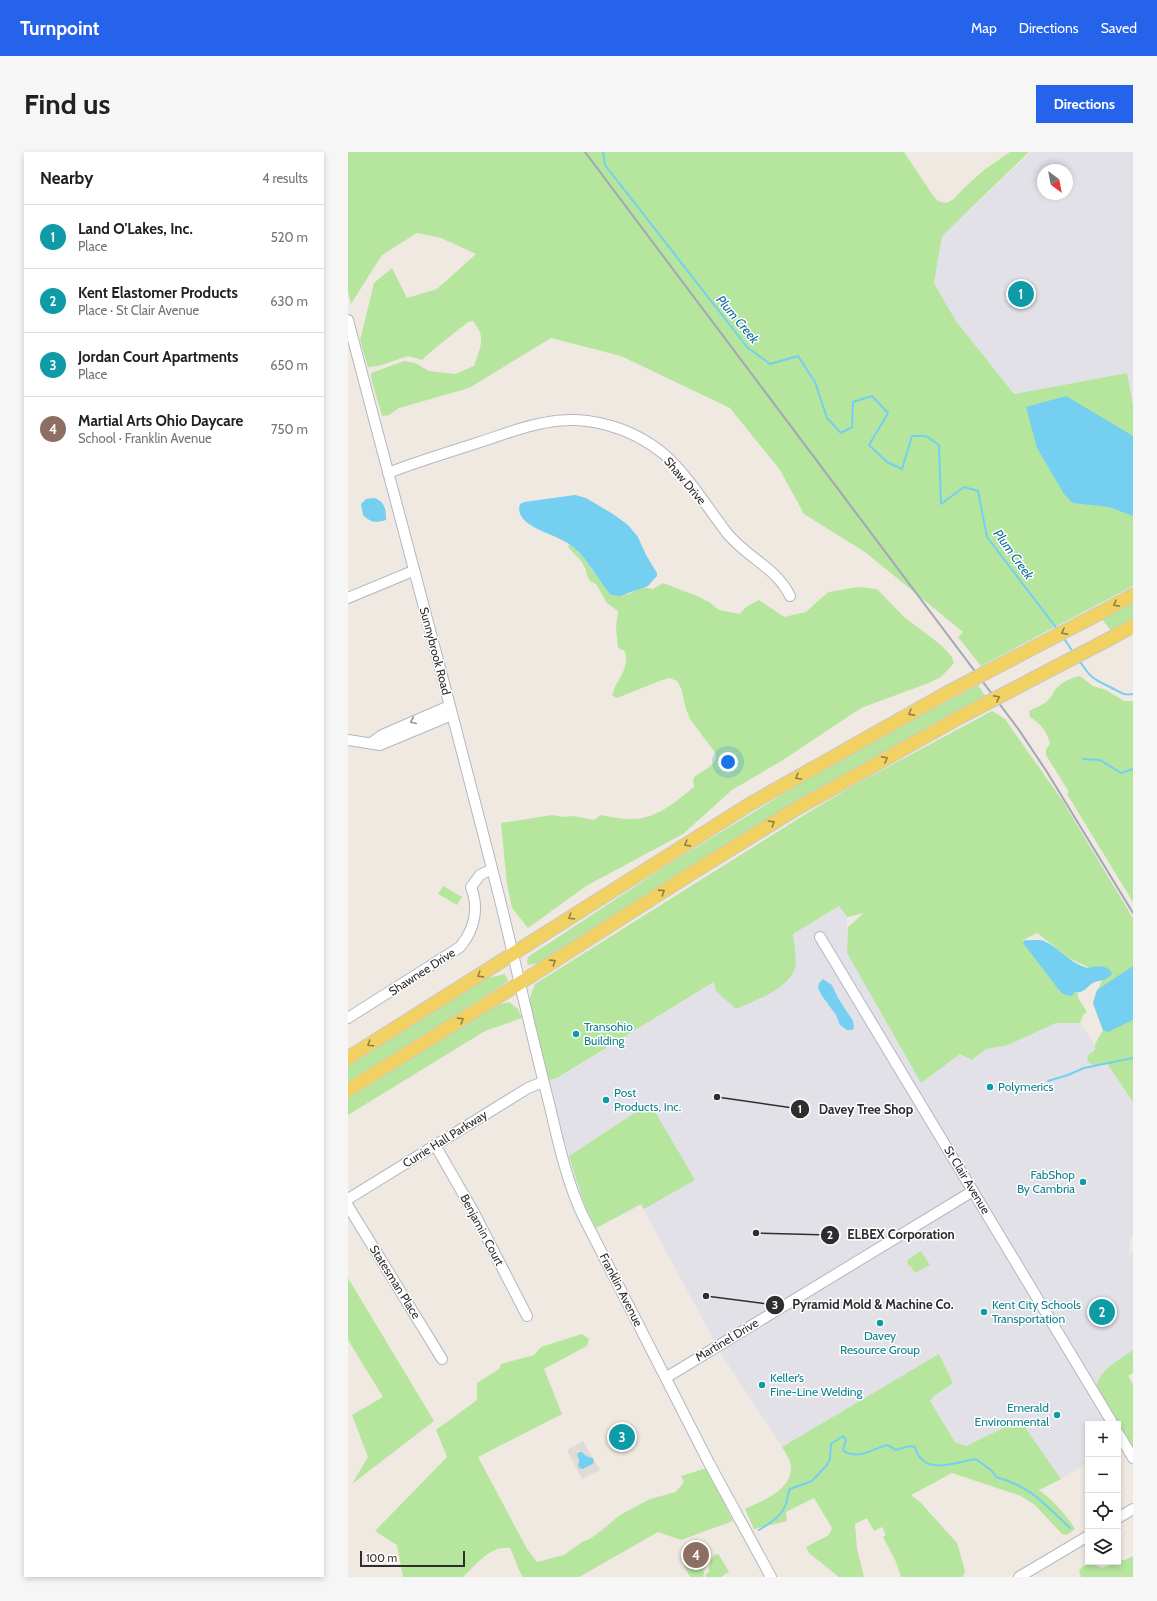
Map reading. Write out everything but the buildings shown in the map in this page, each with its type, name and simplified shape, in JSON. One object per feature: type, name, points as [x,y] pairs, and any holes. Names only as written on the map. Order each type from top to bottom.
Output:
[{"type":"main road","points":[[348,1058],[750,804],[945,694],[1133,595]]},
{"type":"main road","points":[[348,1090],[520,984],[689,875],[794,810],[962,716],[1133,626]]},
{"type":"street","name":"Sunnybrook Road","points":[[348,320],[413,571],[451,710],[520,984]]},
{"type":"street","name":"Shaw Drive","points":[[388,473],[545,422],[575,420],[610,426],[638,437],[665,456],[681,472],[731,538],[745,552],[779,578],[790,596]]},
{"type":"street","points":[[348,598],[413,571]]},
{"type":"street","points":[[348,740],[380,745],[451,710]]},
{"type":"street","name":"Shawnee Drive","points":[[348,1018],[460,947],[470,934],[475,914],[476,904],[471,886],[480,875],[492,869]]},
{"type":"street","name":"St Clair Avenue","points":[[820,937],[1111,1421]]},
{"type":"street","name":"Franklin Avenue","points":[[520,984],[565,1168],[575,1198],[709,1463],[771,1577]]},
{"type":"street","name":"Currie Hall Parkway","points":[[348,1199],[528,1088],[543,1082]]},
{"type":"street","name":"Benjamin Court","points":[[435,1145],[472,1209],[527,1316]]},
{"type":"street","name":"Martinel Drive","points":[[666,1377],[973,1191]]},
{"type":"street","name":"Statesman Place","points":[[348,1206],[442,1359]]},
{"type":"street","points":[[1121,1437],[1133,1458]]},
{"type":"street","points":[[1121,1516],[1133,1509]]},
{"type":"street","points":[[1019,1577],[1085,1538]]},
{"type":"shaded area","points":[[1031,152],[1133,152],[1133,405],[1127,373],[1014,394],[956,321],[934,283],[942,236]]},
{"type":"shaded area","points":[[839,906],[847,917],[847,953],[960,1054],[972,1060],[986,1049],[1008,1045],[1056,1023],[1080,1023],[1133,1102],[1133,1235],[1131,1236],[1129,1254],[1133,1252],[1133,1350],[1118,1360],[1133,1411],[1128,1438],[1121,1442],[1121,1421],[1085,1421],[1085,1464],[1061,1479],[1020,1420],[966,1446],[955,1442],[930,1401],[934,1396],[953,1383],[939,1354],[782,1447],[722,1355],[641,1205],[591,1231],[582,1214],[543,1082],[558,1078]]},
{"type":"shaded area","points":[[583,1441],[600,1470],[582,1479],[567,1450]],"holes":[[[579,1452],[584,1453],[594,1461],[592,1465],[585,1469],[578,1465]]]},
{"type":"green space","points":[[348,152],[904,152],[932,194],[938,201],[946,203],[954,199],[984,170],[1010,152],[1029,152],[942,236],[934,283],[956,321],[1014,394],[1127,373],[1133,405],[1133,586],[981,666],[958,637],[963,632],[865,552],[804,514],[780,470],[730,408],[621,356],[551,338],[469,388],[399,408],[389,415],[382,416],[371,378],[371,373],[404,361],[415,363],[429,371],[455,374],[474,366],[480,348],[481,338],[480,333],[473,321],[468,322],[422,360],[408,356],[379,366],[368,367],[360,340],[374,283],[392,268],[407,298],[437,289],[476,254],[441,238],[417,233],[382,255],[351,304],[348,291]]},
{"type":"green space","points":[[569,544],[581,555],[611,595],[629,594],[643,587],[653,589],[663,583],[697,596],[709,602],[719,610],[740,614],[746,607],[759,600],[784,617],[806,612],[829,592],[858,587],[877,589],[903,616],[941,645],[952,657],[954,663],[941,677],[861,708],[783,760],[732,790],[683,834],[586,886],[528,928],[512,908],[507,884],[501,823],[552,815],[564,817],[573,816],[594,820],[601,815],[627,819],[649,816],[665,809],[694,787],[693,780],[695,776],[709,767],[716,758],[716,754],[690,719],[681,688],[677,681],[670,678],[617,698],[612,695],[626,664],[625,651],[618,648],[616,628],[618,611],[607,603],[596,584],[590,581],[582,562],[568,547]]},
{"type":"green space","points":[[1133,602],[1133,619],[1111,631],[1102,619]]},
{"type":"green space","points":[[1080,676],[1093,686],[1106,690],[1124,701],[1133,701],[1133,902],[1067,794],[1069,792],[1046,755],[1046,749],[1050,744],[1049,739],[1040,725],[1030,717],[1029,711],[1047,701],[1060,685],[1070,679]]},
{"type":"green space","points":[[978,685],[986,697],[553,956],[539,963],[528,965],[528,957],[669,864],[853,751]]},
{"type":"green space","points":[[992,711],[1005,719],[1062,800],[1133,918],[1133,1102],[1106,1062],[1096,1065],[1091,1064],[1087,1060],[1088,1055],[1095,1050],[1095,1044],[1103,1030],[1093,1003],[1104,975],[1069,958],[1037,933],[1023,940],[1044,964],[1059,991],[1072,996],[1075,992],[1078,993],[1078,998],[1087,1012],[1083,1015],[1080,1023],[1056,1023],[1008,1045],[986,1049],[972,1060],[960,1054],[921,1083],[847,953],[848,927],[864,913],[847,917],[839,906],[793,934],[796,956],[795,968],[786,982],[770,993],[736,1009],[716,991],[714,982],[557,1078],[549,1080],[529,1000],[535,984],[809,812],[856,784]]},
{"type":"green space","points":[[443,886],[462,897],[457,905],[438,894]]},
{"type":"green space","points":[[505,974],[508,981],[348,1085],[348,1065],[488,978]]},
{"type":"green space","points":[[509,1002],[518,1009],[522,1018],[485,1031],[348,1115],[348,1097],[494,1006]]},
{"type":"green space","points":[[650,1103],[695,1180],[644,1209],[641,1204],[596,1228],[585,1206],[569,1156]]},
{"type":"green space","points":[[921,1251],[930,1265],[915,1273],[908,1265],[907,1260]]},
{"type":"green space","points":[[348,1278],[434,1421],[352,1484],[368,1457],[352,1415],[383,1397],[348,1340]]},
{"type":"green space","points":[[582,1334],[589,1339],[587,1346],[544,1369],[562,1414],[478,1457],[527,1549],[537,1562],[564,1555],[582,1542],[590,1539],[620,1515],[650,1499],[676,1492],[684,1482],[681,1476],[707,1468],[733,1521],[681,1540],[658,1532],[579,1577],[523,1577],[510,1548],[503,1548],[484,1557],[463,1577],[403,1577],[397,1545],[375,1531],[447,1457],[436,1430],[477,1400],[477,1383],[499,1369],[501,1364],[534,1355],[541,1347]]},
{"type":"green space","points":[[1133,1350],[1133,1373],[1128,1376],[1133,1384],[1132,1446],[1121,1429],[1121,1421],[1116,1421],[1096,1389],[1101,1376],[1116,1362]]},
{"type":"green space","points":[[939,1354],[953,1383],[934,1396],[930,1401],[955,1442],[966,1446],[1020,1420],[1061,1479],[1039,1490],[1059,1508],[1075,1529],[1067,1535],[1062,1534],[1035,1505],[1021,1496],[952,1473],[911,1495],[920,1502],[957,1543],[965,1571],[963,1577],[901,1577],[896,1562],[883,1537],[886,1535],[882,1527],[874,1531],[867,1518],[855,1524],[857,1549],[864,1577],[839,1577],[809,1553],[806,1547],[829,1535],[832,1528],[814,1498],[786,1512],[787,1521],[754,1529],[745,1509],[775,1494],[790,1475],[791,1465],[782,1447]]},
{"type":"green space","points":[[710,1552],[710,1560],[703,1570],[703,1577],[690,1577],[684,1566]]},
{"type":"green space","points":[[716,1554],[719,1555],[729,1572],[721,1577],[705,1577],[709,1572],[711,1560]]},
{"type":"green space","points":[[1133,1556],[1133,1577],[1081,1577],[1079,1570],[1084,1566],[1093,1565],[1102,1568],[1110,1565],[1121,1565],[1121,1560],[1125,1560]]},
{"type":"water","points":[[1066,396],[1133,436],[1133,516],[1109,507],[1073,503],[1064,494],[1037,448],[1026,407]]},
{"type":"water","points":[[575,495],[586,498],[613,514],[628,525],[638,537],[646,555],[657,573],[657,576],[648,586],[620,596],[611,595],[578,552],[564,541],[527,523],[522,518],[519,511],[520,504],[524,502]]},
{"type":"water","points":[[374,498],[381,501],[383,504],[386,513],[386,520],[374,522],[363,515],[361,504],[366,499]]},
{"type":"water","points":[[1025,940],[1044,941],[1081,966],[1088,968],[1095,966],[1106,967],[1112,974],[1106,979],[1092,983],[1084,991],[1075,992],[1072,996],[1069,996],[1059,990],[1023,943]]},
{"type":"water","points":[[1133,966],[1133,1020],[1108,1032],[1103,1030],[1093,1003],[1097,990]]},
{"type":"water","points":[[823,979],[832,985],[838,998],[853,1021],[854,1028],[852,1030],[847,1030],[840,1025],[836,1015],[822,996],[818,988],[819,983]]},
{"type":"water","points":[[579,1452],[582,1452],[586,1456],[592,1458],[594,1460],[593,1464],[583,1469],[579,1468],[579,1460],[577,1455]]},
{"type":"waterway","name":"Plum Creek","points":[[603,152],[605,165],[747,347],[770,364],[798,356],[815,382],[827,418],[841,433],[852,427],[853,402],[872,396],[888,413],[869,445],[887,462],[902,469],[912,436],[926,436],[939,445],[941,504],[964,487],[978,491],[987,537],[1058,630]]},
{"type":"waterway","name":"Plum Creek","points":[[1063,637],[1073,652]]},
{"type":"waterway","name":"Plum Creek","points":[[1079,660],[1090,675],[1097,680],[1122,693],[1133,694]]},
{"type":"waterway","points":[[1083,759],[1100,760],[1121,773],[1133,769]]},
{"type":"waterway","points":[[1048,1081],[1084,1068],[1133,1058]]},
{"type":"waterway","points":[[759,1530],[781,1513],[786,1504],[790,1489],[812,1481],[827,1465],[830,1459],[831,1444],[843,1436],[846,1440],[843,1449],[845,1452],[851,1454],[866,1453],[887,1445],[895,1450],[910,1446],[915,1447],[919,1456],[925,1462],[932,1465],[950,1464],[976,1459],[992,1471],[996,1477],[1019,1486],[1037,1497],[1070,1528]]},
{"type":"railway","points":[[585,152],[1019,730],[1047,772],[1133,913]]},
{"type":"place","name":"Land O'Lakes, Inc.","points":[[1021,294]]},
{"type":"place","name":"Transohio Building","points":[[576,1034]]},
{"type":"place","name":"Polymerics","points":[[990,1087]]},
{"type":"place","name":"Davey Tree Shop","points":[[717,1097]]},
{"type":"place","name":"Post Products, Inc.","points":[[606,1100]]},
{"type":"place","name":"FabShop By Cambria","points":[[1083,1182]]},
{"type":"place","name":"ELBEX Corporation","points":[[756,1233]]},
{"type":"place","name":"Pyramid Mold & Machine Co.","points":[[706,1296]]},
{"type":"place","name":"Kent City Schools Transportation","points":[[984,1312]]},
{"type":"place","name":"Kent Elastomer Products","points":[[1102,1312]]},
{"type":"place","name":"Davey Resource Group","points":[[880,1323]]},
{"type":"place","name":"Keller’s Fine-Line Welding","points":[[762,1385]]},
{"type":"place","name":"Emerald Environmental","points":[[1057,1415]]},
{"type":"place","name":"Jordan Court Apartments","points":[[622,1437]]},
{"type":"place","name":"Martial Arts Ohio Daycare","points":[[696,1555]]}]
